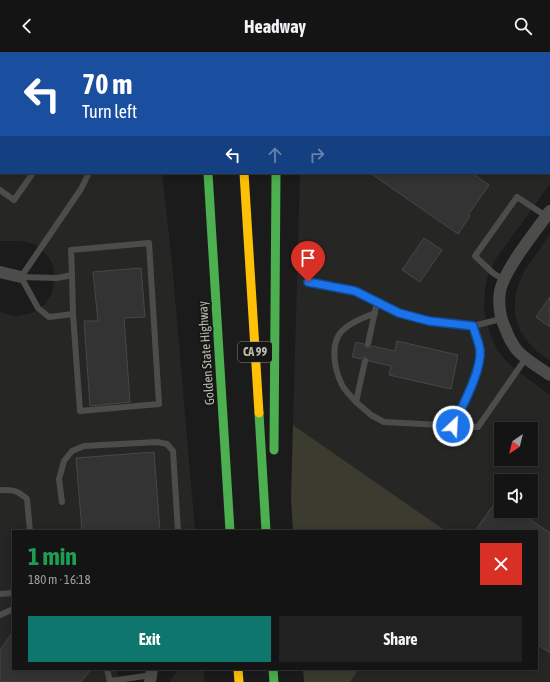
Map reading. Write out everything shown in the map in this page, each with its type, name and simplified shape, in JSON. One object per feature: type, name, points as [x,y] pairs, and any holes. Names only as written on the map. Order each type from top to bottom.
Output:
[{"type":"highway","points":[[203,174],[210,221]]},
{"type":"highway","name":"Golden State Highway","points":[[208,174],[230,530]]},
{"type":"highway","name":"CA 99","points":[[244,174],[266,530]]},
{"type":"highway","points":[[274,459],[276,174]]},
{"type":"highway","points":[[274,507],[274,530]]},
{"type":"highway","points":[[238,670],[239,682]]},
{"type":"highway","points":[[273,670],[274,682]]},
{"type":"street","points":[[548,213],[513,264],[504,280],[500,291],[499,310],[509,338],[516,349],[550,375]]},
{"type":"street","points":[[0,272],[21,277]]},
{"type":"lane","points":[[0,190],[14,200],[32,174]]},
{"type":"lane","points":[[21,277],[81,189],[88,174]]},
{"type":"lane","points":[[504,280],[493,274],[475,256],[517,197],[548,213]]},
{"type":"lane","points":[[149,243],[159,404],[80,411],[73,314],[72,275],[70,250],[149,243]]},
{"type":"lane","points":[[21,277],[57,278],[72,275]]},
{"type":"lane","points":[[21,277],[38,308],[49,316],[73,314]]},
{"type":"lane","points":[[308,282],[355,291],[399,313],[429,321],[473,326],[502,319]]},
{"type":"lane","points":[[368,344],[377,302]]},
{"type":"lane","points":[[375,313],[353,322],[340,332],[335,344],[334,358],[342,387],[371,415],[384,422],[478,427],[526,358]]},
{"type":"lane","points":[[453,426],[468,394],[479,364],[480,350],[473,326]]},
{"type":"lane","points":[[356,402],[365,361]]},
{"type":"lane","points":[[62,502],[59,479],[64,461],[72,451],[84,446],[157,442],[167,444],[173,451],[178,530]]},
{"type":"lane","points":[[0,490],[13,490],[28,499],[30,530]]},
{"type":"lane","points":[[0,594],[12,593]]},
{"type":"lane","points":[[0,615],[12,609]]},
{"type":"lane","points":[[107,670],[110,682],[151,675]]},
{"type":"shaded area","points":[[0,174],[162,174],[172,262],[195,530],[12,530],[12,670],[116,670],[120,682],[0,682],[0,312],[18,316],[32,313],[39,309],[45,304],[52,293],[55,276],[53,265],[48,256],[39,247],[22,241],[0,241]]},
{"type":"shaded area","points":[[300,174],[550,174],[550,184],[495,260],[487,278],[484,311],[491,337],[504,359],[550,395],[550,682],[349,682],[357,670],[538,670],[538,530],[445,530],[293,425]]},
{"type":"shaded area","points":[[550,234],[550,361],[528,342],[520,330],[515,316],[515,300],[518,285],[525,270]]},
{"type":"shaded area","points":[[293,425],[445,530],[293,530],[291,498]]},
{"type":"shaded area","points":[[178,670],[204,670],[204,682],[169,682]]},
{"type":"shaded area","points":[[303,670],[358,670],[350,682],[304,682]]},
{"type":"building","points":[[371,174],[473,174],[489,185],[468,215],[470,216],[458,234]]},
{"type":"building","points":[[424,238],[442,250],[420,282],[402,270]]},
{"type":"building","points":[[141,268],[145,317],[124,318],[130,402],[90,406],[84,321],[98,321],[93,272]]},
{"type":"building","points":[[550,297],[550,327],[536,317]]},
{"type":"building","points":[[397,341],[458,355],[451,389],[389,375],[391,366],[369,361],[366,357],[361,359],[352,357],[356,342],[364,344],[367,348],[372,346],[395,351]]},
{"type":"building","points":[[154,452],[160,530],[82,530],[76,458]]},
{"type":"building","points":[[494,504],[494,518],[528,518],[550,533],[550,653],[538,645],[538,530],[476,530]]},
{"type":"building","points":[[12,633],[12,670],[90,670],[81,682],[0,682],[0,650]]},
{"type":"traffic: fast","points":[[208,174],[230,530]]},
{"type":"traffic: fast","points":[[274,450],[276,174]]},
{"type":"traffic: fast","points":[[259,413],[266,530]]},
{"type":"traffic: fast","points":[[273,670],[274,682]]},
{"type":"traffic: slow","points":[[244,174],[259,413]]},
{"type":"traffic: slow","points":[[238,670],[239,682]]},
{"type":"route","points":[[308,282],[355,291],[399,313],[429,321],[473,326],[480,350],[479,364],[468,394],[453,426]]}]
